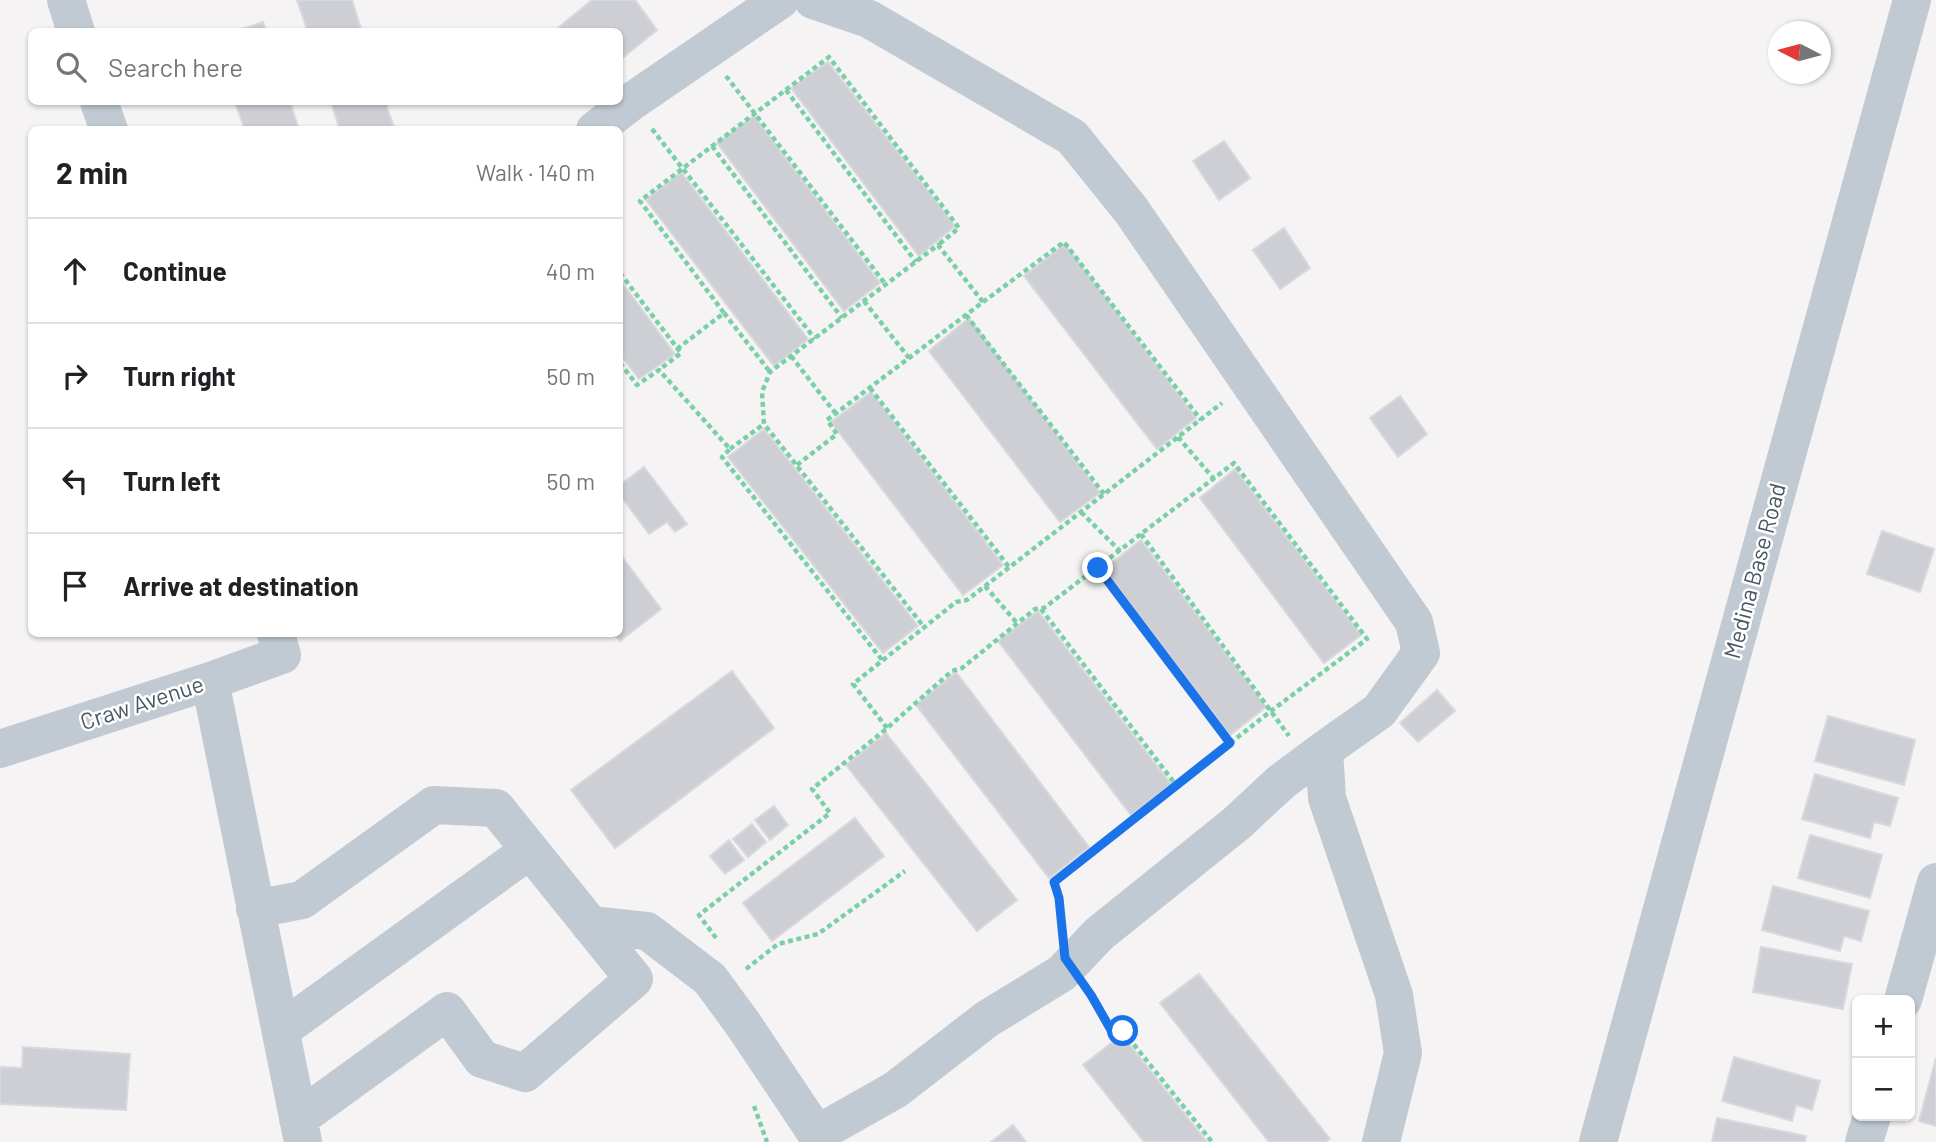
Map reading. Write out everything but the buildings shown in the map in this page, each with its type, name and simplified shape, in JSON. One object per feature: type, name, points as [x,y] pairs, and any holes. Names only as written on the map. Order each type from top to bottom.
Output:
[{"type":"street","points":[[66,0],[75,28]]},
{"type":"street","points":[[600,126],[780,0]]},
{"type":"street","points":[[590,925],[647,931],[710,979],[820,1138],[895,1090],[987,1019],[1062,973],[1099,934],[1237,823],[1281,782],[1379,711],[1421,653],[1414,622],[1131,210],[1072,137],[869,19],[813,0]]},
{"type":"street","name":"Medina Base Road","points":[[1598,1142],[1912,0]]},
{"type":"street","points":[[100,105],[108,126]]},
{"type":"street","name":"Craw Avenue","points":[[0,749],[209,681],[279,644]]},
{"type":"street","points":[[209,681],[255,909],[281,1030],[301,1131],[447,1012],[482,1059],[525,1073],[634,979],[496,808],[434,804],[302,900],[255,909]]},
{"type":"street","points":[[1317,756],[1327,798],[1394,995],[1403,1053],[1381,1142]]},
{"type":"street","points":[[281,1030],[530,850]]},
{"type":"street","points":[[1906,995],[1926,954],[1936,882]]},
{"type":"street","points":[[1864,1142],[1870,1121]]},
{"type":"path","points":[[705,51],[886,285]]},
{"type":"path","points":[[770,372],[640,201],[829,57],[959,228],[770,372],[762,392],[764,424],[924,627]]},
{"type":"path","points":[[786,90],[916,262]]},
{"type":"path","points":[[631,102],[814,339]]},
{"type":"path","points":[[712,146],[842,318]]},
{"type":"path","points":[[797,465],[837,433],[827,420],[1065,242],[1201,420]]},
{"type":"path","points":[[938,245],[982,302]]},
{"type":"path","points":[[623,277],[681,353],[637,385],[623,367]]},
{"type":"path","points":[[864,301],[909,358]]},
{"type":"path","points":[[677,349],[724,313]]},
{"type":"path","points":[[966,315],[1104,494]]},
{"type":"path","points":[[791,356],[836,414]]},
{"type":"path","points":[[659,370],[730,449]]},
{"type":"path","points":[[887,728],[853,684],[956,602],[967,600],[1250,382]]},
{"type":"path","points":[[870,388],[1009,568]]},
{"type":"path","points":[[764,424],[722,457],[882,660]]},
{"type":"path","points":[[1178,437],[1214,479]]},
{"type":"path","points":[[721,944],[699,915],[830,813],[812,789],[953,671],[962,668],[1035,609],[1098,568],[1234,463],[1367,639],[1054,882],[1059,898],[1065,958],[1069,966],[1091,995],[1115,1037],[1123,1031],[1212,1142]]},
{"type":"path","points":[[1081,512],[1120,551]]},
{"type":"path","points":[[1141,534],[1271,711],[1317,756]]},
{"type":"path","points":[[1098,568],[1230,743]]},
{"type":"path","points":[[985,586],[1017,623]]},
{"type":"path","points":[[1040,608],[1176,785]]},
{"type":"path","points":[[720,993],[778,944],[818,934],[905,871]]},
{"type":"route","points":[[1098,568],[1230,743],[1054,882],[1059,898],[1065,958],[1091,995],[1115,1037],[1123,1031]]}]
